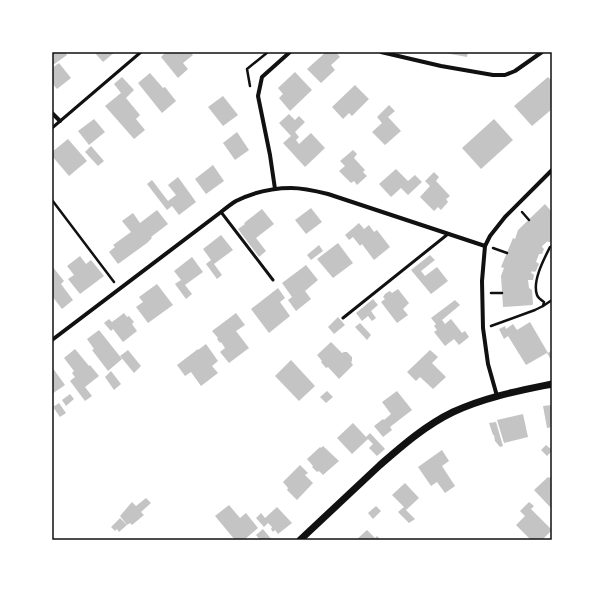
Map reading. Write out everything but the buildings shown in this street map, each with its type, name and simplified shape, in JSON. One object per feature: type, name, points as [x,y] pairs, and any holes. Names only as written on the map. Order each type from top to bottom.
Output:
[{"type":"street","points":[[274,189],[270,156],[258,96],[262,77],[290,52]]},
{"type":"street","points":[[381,52],[441,66],[493,75],[505,75],[516,71],[542,52]]},
{"type":"street","points":[[52,113],[60,121]]},
{"type":"street","points":[[497,396],[488,364],[483,328],[482,281],[485,246],[490,236],[505,217],[552,170]]},
{"type":"street","points":[[52,340],[236,201],[274,189],[291,188],[328,194],[485,246]]},
{"type":"street","points":[[300,540],[393,454],[420,432],[452,412],[497,396],[552,384]]},
{"type":"lane","points":[[52,128],[141,52]]},
{"type":"lane","points":[[221,212],[273,280]]},
{"type":"lane","points":[[343,318],[448,234]]},
{"type":"path","points":[[252,92],[247,69],[268,52]]},
{"type":"path","points":[[52,200],[119,289]]},
{"type":"path","points":[[485,246],[507,253]]},
{"type":"path","points":[[543,306],[544,302],[537,294],[537,278],[550,247],[552,246]]},
{"type":"path","points":[[483,328],[543,306],[552,300]]}]
